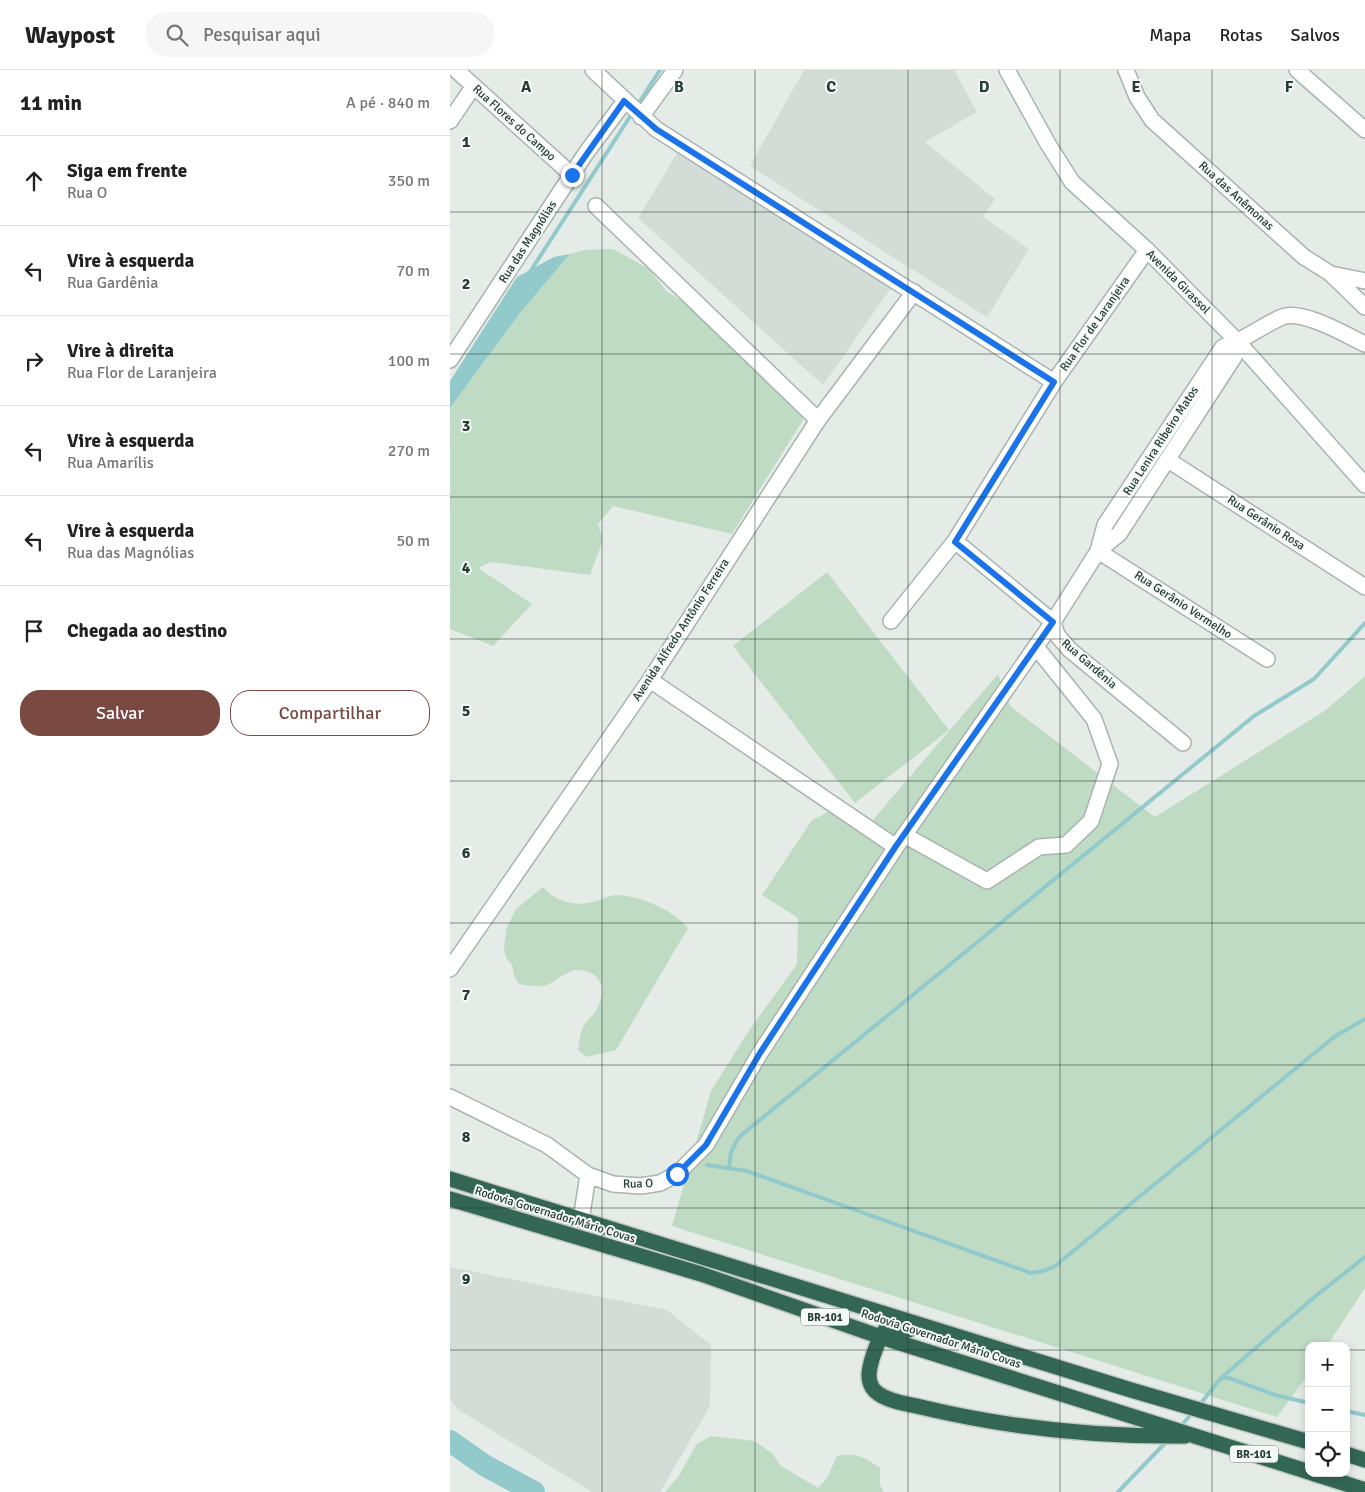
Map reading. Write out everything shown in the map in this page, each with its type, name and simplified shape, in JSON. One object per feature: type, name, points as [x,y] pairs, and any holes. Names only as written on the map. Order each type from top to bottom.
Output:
[{"type":"highway","name":"Rodovia Governador Mário Covas","points":[[450,1179],[1131,1390],[1305,1441]]},
{"type":"highway","name":"Rodovia Governador Mário Covas","points":[[450,1199],[701,1274],[881,1337],[1305,1471]]},
{"type":"highway","points":[[1131,1390],[1096,1390],[896,1326],[886,1329],[881,1337],[870,1367],[869,1381],[881,1395],[899,1402],[980,1420],[1046,1429],[1104,1434],[1199,1436]]},
{"type":"highway","points":[[1350,1455],[1365,1460]]},
{"type":"highway","points":[[1324,1477],[1365,1490]]},
{"type":"street","name":"Rua Flores do Campo","points":[[456,70],[572,175]]},
{"type":"street","points":[[593,70],[656,129],[1054,382]]},
{"type":"street","name":"Rua das Magnólias","points":[[450,360],[572,175],[633,109],[675,70]]},
{"type":"street","name":"Avenida Girassol","points":[[1007,70],[1048,144],[1072,182],[1147,250],[1238,342],[1365,485]]},
{"type":"street","name":"Rua das Anêmonas","points":[[1126,70],[1137,97],[1152,120],[1304,258],[1331,274],[1365,307]]},
{"type":"street","points":[[1297,70],[1365,130]]},
{"type":"street","points":[[450,121],[473,87]]},
{"type":"street","points":[[596,206],[818,420]]},
{"type":"street","name":"Rua Flor de Laranjeira","points":[[891,621],[955,542],[1054,382],[1147,250]]},
{"type":"street","points":[[1331,274],[1365,281]]},
{"type":"street","name":"Avenida Alfredo Antônio Ferreira","points":[[450,970],[650,680],[818,420],[914,292]]},
{"type":"street","name":"Rua Lenira Ribeiro Matos","points":[[1053,622],[1098,551],[1106,525],[1223,347],[1238,342],[1284,316],[1316,322],[1365,344]]},
{"type":"street","name":"Rua Lenira Ribeiro Matos","points":[[1098,551],[1119,534],[1234,357],[1238,342]]},
{"type":"street","name":"Rua Gerânio Rosa","points":[[1168,460],[1365,587]]},
{"type":"street","name":"Rua Gardênia","points":[[955,542],[1053,622],[1056,635],[1070,650],[1183,743]]},
{"type":"street","name":"Rua Gerânio Vermelho","points":[[1098,551],[1267,659]]},
{"type":"street","name":"Rua O","points":[[450,1097],[548,1145],[588,1175],[613,1184],[641,1186],[660,1183],[677,1174],[693,1161],[706,1145],[760,1053],[900,841],[1053,622]]},
{"type":"street","points":[[650,680],[900,841],[987,881],[1040,847],[1066,845],[1091,821],[1110,764],[1094,719],[1036,647]]},
{"type":"street","points":[[580,1220],[588,1175]]},
{"type":"shaded area","points":[[804,70],[954,70],[977,112],[925,142],[995,199],[983,217],[1029,249],[987,317],[750,166]]},
{"type":"shaded area","points":[[679,150],[891,288],[823,385],[638,218]]},
{"type":"shaded area","points":[[450,1267],[667,1310],[711,1345],[710,1406],[660,1492],[592,1492],[457,1409],[450,1399]]},
{"type":"green space","points":[[613,249],[649,269],[666,291],[702,313],[806,415],[732,534],[613,506],[598,524],[603,540],[590,575],[491,562],[478,568],[532,604],[493,646],[450,629],[450,408],[520,313],[570,254],[585,250]]},
{"type":"green space","points":[[827,572],[949,730],[855,803],[733,646]]},
{"type":"green space","points":[[998,674],[1010,706],[1155,817],[1326,710],[1365,676],[1365,1288],[1330,1342],[1305,1342],[1305,1378],[1277,1417],[672,1226],[711,1091],[748,1032],[797,964],[798,918],[762,895],[812,820],[844,804],[870,823]]},
{"type":"green space","points":[[543,887],[554,897],[567,902],[581,904],[615,895],[634,897],[665,910],[688,928],[616,1050],[586,1057],[578,1050],[583,1027],[596,1011],[602,993],[602,986],[595,976],[583,971],[574,970],[545,986],[531,986],[519,984],[514,976],[512,965],[506,958],[504,947],[507,927],[516,909]]},
{"type":"green space","points":[[711,1436],[754,1441],[772,1453],[781,1466],[818,1488],[827,1478],[837,1456],[860,1456],[880,1468],[880,1485],[884,1492],[665,1492],[678,1477],[697,1444]]},
{"type":"water","points":[[570,254],[520,313],[450,408],[450,381],[517,277],[554,257]]},
{"type":"waterway","points":[[637,106],[660,70]]},
{"type":"waterway","points":[[530,272],[633,112]]},
{"type":"waterway","points":[[729,1168],[731,1152],[739,1137],[1254,716],[1314,679],[1365,623]]},
{"type":"waterway","points":[[707,1165],[747,1171],[1031,1273],[1044,1271],[1055,1266],[1334,1037],[1365,1019]]},
{"type":"waterway","points":[[1198,1407],[1220,1379],[1312,1299],[1365,1257]]},
{"type":"waterway","points":[[1222,1378],[1229,1378],[1275,1395],[1305,1402]]},
{"type":"waterway","points":[[1180,1427],[1193,1412]]},
{"type":"waterway","points":[[1350,1412],[1365,1415]]},
{"type":"waterway","points":[[1118,1492],[1168,1440]]},
{"type":"waterway","points":[[450,1441],[484,1465],[534,1492]]},
{"type":"route","points":[[572,175],[586,152],[624,101],[656,129],[1054,382],[955,542],[1053,622],[896,846],[760,1053],[706,1145],[693,1161],[677,1174]]}]
